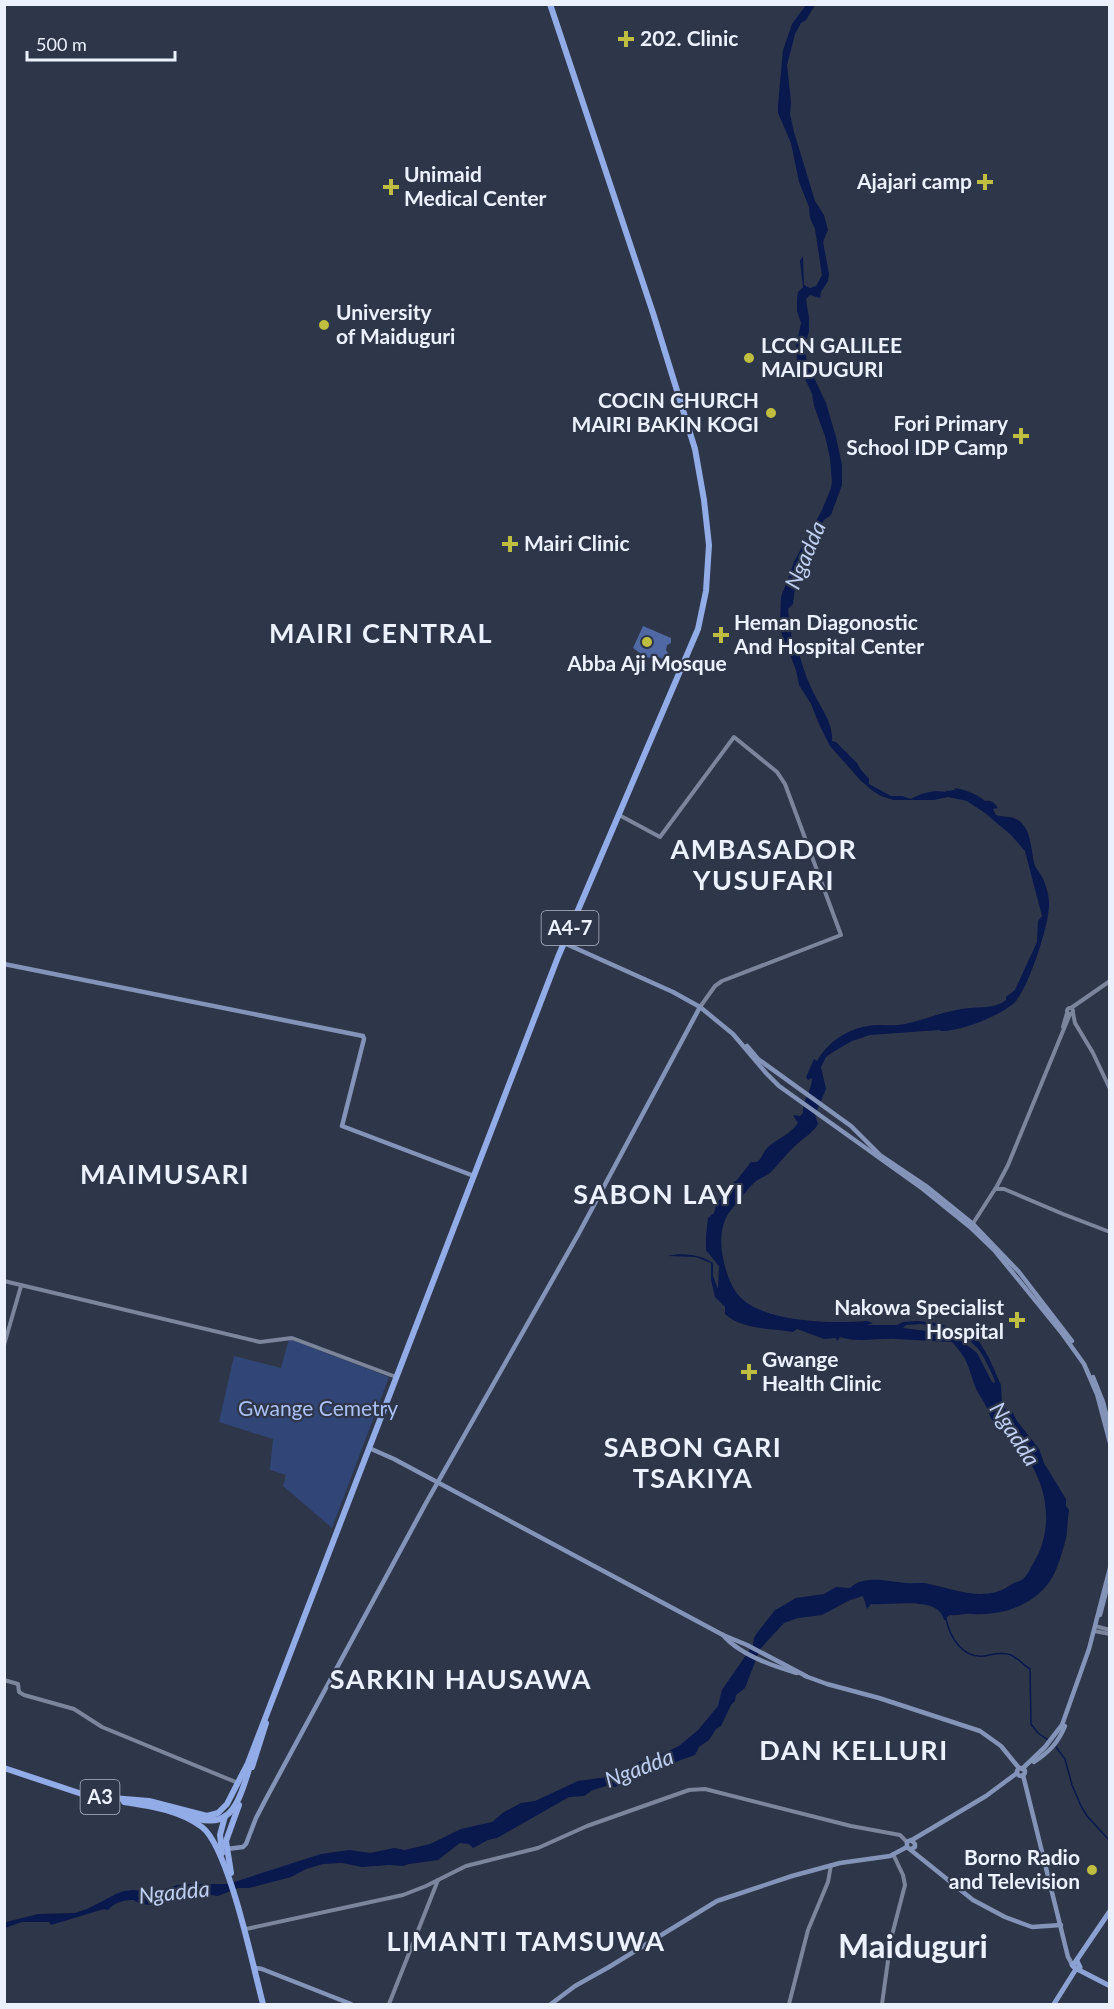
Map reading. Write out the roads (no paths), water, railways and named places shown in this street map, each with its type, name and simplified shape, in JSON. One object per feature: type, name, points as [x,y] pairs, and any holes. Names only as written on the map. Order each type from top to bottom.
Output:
[{"type":"highway","name":"A4-7","points":[[228,1872],[220,1835],[224,1819],[242,1780],[566,942],[690,652],[706,591],[709,529],[701,471],[682,404],[551,4]]},
{"type":"highway","name":"A4-7","points":[[201,1822],[222,1818],[235,1808],[240,1800],[252,1759],[474,1176],[566,942],[690,652]]},
{"type":"highway","points":[[226,1841],[267,1723]]},
{"type":"highway","name":"A4-7","points":[[218,1813],[227,1804],[248,1763]]},
{"type":"highway","name":"A3","points":[[4,1769],[81,1796],[148,1806],[201,1822]]},
{"type":"highway","name":"A3","points":[[4,1769],[90,1796],[148,1800],[201,1822]]},
{"type":"highway","name":"A3","points":[[107,1801],[163,1806],[201,1822]]},
{"type":"highway","points":[[218,1813],[216,1819],[221,1825],[234,1818]]},
{"type":"highway","points":[[201,1822],[218,1813]]},
{"type":"highway","points":[[201,1822],[211,1821],[218,1826],[226,1841],[228,1872]]},
{"type":"highway","points":[[201,1822],[211,1821]]},
{"type":"highway","points":[[201,1822],[214,1841],[228,1872],[246,1929],[264,2004]]},
{"type":"highway","points":[[237,1901],[264,2004]]},
{"type":"main road","points":[[566,942],[700,1006],[728,1026],[758,1059],[851,1126],[880,1155],[926,1186],[972,1226],[1019,1272],[1069,1337],[1096,1383],[1110,1429]]},
{"type":"main road","points":[[4,964],[363,1036],[364,1040],[342,1126],[474,1176]]},
{"type":"main road","points":[[700,1006],[733,1034],[766,1073],[796,1099],[972,1226],[1007,1264],[1077,1353],[1088,1371],[1097,1394],[1110,1443]]},
{"type":"main road","points":[[227,1849],[243,1847],[246,1844],[267,1797],[438,1483],[579,1233],[700,1006]]},
{"type":"main road","points":[[370,1449],[723,1635],[806,1676]]},
{"type":"main road","points":[[1096,1629],[1110,1568]]},
{"type":"main road","points":[[551,2004],[575,1986],[717,1901],[792,1875],[893,1854],[1031,1764],[1055,1740],[1062,1725],[1096,1629],[1110,1578]]},
{"type":"main road","points":[[723,1635],[765,1662],[981,1731],[992,1738],[1009,1755],[1020,1772],[1026,1789],[1068,1957],[1076,1965],[1110,1985]]},
{"type":"main road","points":[[911,1844],[966,1894],[1005,1917],[1032,1927],[1061,1925]]},
{"type":"main road","points":[[1052,2004],[1110,1911]]},
{"type":"main road","points":[[1076,1965],[1110,1916]]},
{"type":"main road","points":[[256,1968],[351,2004]]},
{"type":"street","points":[[621,816],[660,837],[734,737],[777,772],[784,784],[841,935],[722,981],[715,986],[700,1006]]},
{"type":"street","points":[[972,1226],[995,1190],[1017,1145],[1071,1012],[1082,999],[1110,981]]},
{"type":"street","points":[[1071,1012],[1110,1089]]},
{"type":"street","points":[[1064,1028],[1070,1024],[1077,1026]]},
{"type":"street","points":[[995,1190],[1001,1188],[1110,1232]]},
{"type":"street","points":[[4,1281],[260,1342],[292,1338],[396,1377]]},
{"type":"street","points":[[4,1345],[21,1286]]},
{"type":"street","points":[[1096,1629],[1110,1630]]},
{"type":"street","points":[[1096,1629],[1110,1634]]},
{"type":"street","points":[[4,1680],[18,1684],[20,1692],[24,1695],[74,1709],[102,1727],[238,1783]]},
{"type":"street","points":[[246,1929],[403,1895],[478,1861],[538,1848],[595,1823],[672,1795],[699,1788],[872,1831],[900,1834],[911,1844]]},
{"type":"street","points":[[882,2004],[891,1939],[905,1885],[893,1854]]},
{"type":"street","points":[[789,2004],[808,1930],[828,1882],[831,1866]]},
{"type":"street","points":[[389,2004],[438,1879]]},
{"type":"water","points":[[806,5],[815,5],[795,34],[787,65],[790,114],[794,132],[815,201],[824,215],[828,230],[823,242],[829,274],[828,281],[820,298],[810,295],[806,299],[809,331],[804,349],[808,365],[826,403],[836,437],[842,465],[842,485],[831,515],[819,528],[801,569],[798,583],[795,586],[793,604],[788,609],[788,627],[793,624],[791,634],[793,641],[813,692],[828,720],[832,741],[836,742],[857,763],[869,779],[869,784],[891,796],[911,799],[935,791],[960,795],[954,788],[962,789],[985,801],[992,802],[998,808],[993,809],[996,815],[1015,818],[1026,829],[1035,866],[1045,883],[1049,903],[1046,924],[1032,968],[1021,993],[1010,1006],[991,1017],[949,1031],[870,1035],[852,1041],[826,1057],[821,1067],[826,1089],[815,1115],[818,1124],[770,1173],[752,1185],[727,1215],[722,1233],[723,1258],[738,1295],[753,1307],[767,1313],[802,1320],[873,1323],[867,1325],[897,1325],[917,1321],[938,1323],[979,1341],[1001,1385],[1002,1404],[1005,1409],[1012,1411],[1039,1449],[1044,1463],[1066,1499],[1066,1506],[1069,1510],[1067,1533],[1056,1569],[1050,1581],[1035,1597],[1016,1608],[1005,1611],[950,1615],[947,1620],[944,1620],[940,1612],[924,1604],[871,1604],[867,1609],[863,1596],[850,1600],[822,1615],[798,1618],[784,1623],[760,1649],[745,1688],[736,1695],[721,1726],[716,1729],[709,1740],[699,1747],[695,1755],[615,1787],[606,1786],[584,1796],[569,1797],[497,1838],[473,1848],[469,1844],[460,1843],[438,1860],[403,1866],[362,1867],[342,1863],[323,1864],[291,1877],[249,1888],[238,1888],[218,1896],[204,1894],[182,1897],[153,1905],[127,1900],[117,1903],[108,1910],[104,1909],[51,1925],[49,1922],[22,1922],[5,1928],[6,1922],[38,1914],[75,1913],[124,1891],[154,1892],[178,1885],[228,1884],[321,1854],[350,1850],[370,1853],[394,1848],[405,1850],[430,1844],[461,1829],[492,1822],[521,1803],[535,1801],[578,1781],[607,1777],[679,1746],[698,1730],[718,1706],[722,1690],[753,1645],[757,1633],[775,1610],[796,1598],[824,1594],[836,1587],[850,1588],[869,1580],[926,1583],[961,1592],[992,1593],[1024,1578],[1040,1549],[1044,1536],[1046,1508],[1039,1480],[1025,1455],[991,1418],[964,1358],[952,1342],[896,1339],[854,1340],[840,1337],[837,1341],[836,1338],[824,1339],[797,1329],[793,1332],[748,1326],[725,1314],[725,1307],[715,1297],[711,1280],[711,1263],[696,1257],[668,1256],[691,1255],[713,1263],[713,1276],[718,1289],[719,1266],[706,1250],[708,1218],[714,1213],[728,1187],[737,1180],[751,1162],[757,1162],[767,1148],[791,1131],[798,1123],[793,1115],[800,1116],[803,1113],[812,1078],[808,1080],[806,1077],[814,1059],[817,1061],[835,1040],[859,1028],[902,1025],[955,1010],[991,1006],[1006,1000],[1006,997],[1015,990],[1037,942],[1038,921],[1042,916],[1025,851],[1011,835],[985,813],[967,801],[948,797],[934,800],[893,800],[881,796],[861,781],[830,746],[811,704],[799,685],[796,670],[781,632],[781,597],[794,562],[822,510],[832,482],[825,436],[812,394],[797,361],[796,346],[801,323],[797,311],[797,299],[798,292],[803,287],[800,261],[803,256],[804,285],[810,288],[816,286],[822,275],[815,229],[799,182],[791,143],[778,113],[783,50],[792,24]],"holes":[[[921,1324],[952,1331],[977,1347],[995,1383],[992,1382],[977,1353],[959,1339],[942,1333],[903,1328],[906,1325]]]},
{"type":"waterway","name":"Ngadda","points":[[947,793],[955,792],[963,796]]},
{"type":"waterway","points":[[946,1619],[954,1639],[969,1654],[976,1656],[1008,1654],[1030,1669],[1031,1724],[1048,1740]]},
{"type":"waterway","points":[[1056,1747],[1065,1759],[1081,1806],[1110,1841]]},
{"type":"place","name":"202. Clinic","points":[[626,39]]},
{"type":"place","name":"Ajajari camp","points":[[985,182]]},
{"type":"place","name":"Unimaid Medical Center","points":[[391,187]]},
{"type":"place","name":"University of Maiduguri","points":[[324,325]]},
{"type":"place","name":"LCCN GALILEE MAIDUGURI","points":[[749,358]]},
{"type":"place","name":"COCIN CHURCH MAIRI BAKIN KOGI","points":[[771,413]]},
{"type":"place","name":"Fori Primary School IDP Camp","points":[[1021,436]]},
{"type":"place","name":"Mairi Clinic","points":[[510,544]]},
{"type":"place","name":"Heman Diagonostic And Hospital Center","points":[[721,635]]},
{"type":"place","name":"Abba Aji Mosque","points":[[647,642]]},
{"type":"place","name":"Nakowa Specialist Hospital","points":[[1017,1320]]},
{"type":"place","name":"Gwange Health Clinic","points":[[749,1372]]},
{"type":"place","name":"Borno Radio and Television","points":[[1092,1870]]},
{"type":"district","name":"MAIRI CENTRAL","points":[[381,634]]},
{"type":"district","name":"AMBASADOR YUSUFARI","points":[[764,866]]},
{"type":"district","name":"MAIMUSARI","points":[[165,1175]]},
{"type":"district","name":"SABON LAYI","points":[[659,1195]]},
{"type":"district","name":"SABON GARI TSAKIYA","points":[[693,1464]]},
{"type":"district","name":"SARKIN HAUSAWA","points":[[461,1680]]},
{"type":"district","name":"DAN KELLURI","points":[[854,1751]]},
{"type":"district","name":"LIMANTI TAMSUWA","points":[[526,1942]]},
{"type":"district","name":"Maiduguri","points":[[913,1946]]},
{"type":"park label","name":"Gwange Cemetry","points":[[318,1409]]}]
